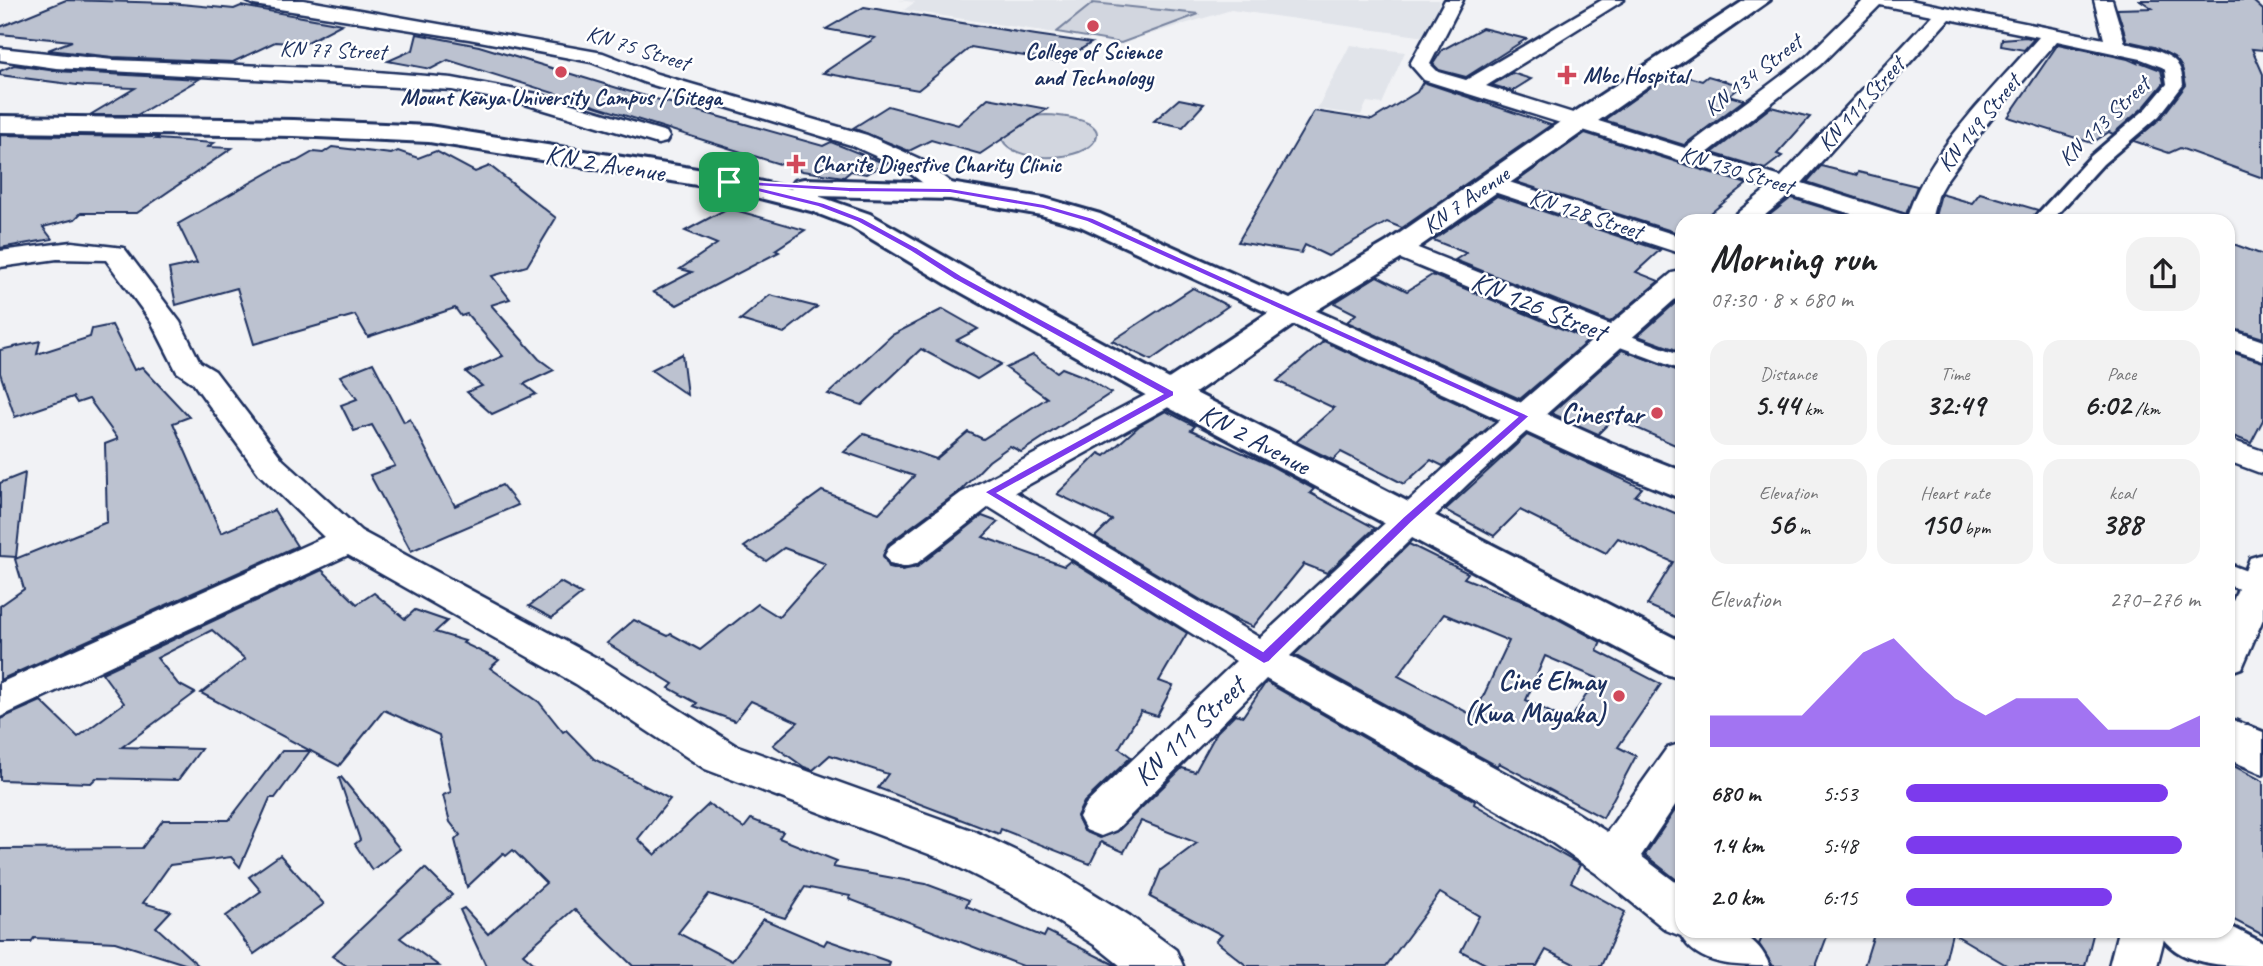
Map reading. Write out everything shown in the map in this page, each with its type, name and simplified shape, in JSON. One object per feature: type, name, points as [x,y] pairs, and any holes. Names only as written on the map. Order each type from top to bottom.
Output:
[{"type":"main road","name":"KN 7 Avenue","points":[[1170,394],[1291,312],[1398,248],[1579,120],[1759,0]]},
{"type":"main road","name":"KN 2 Avenue","points":[[0,124],[294,128],[429,134],[729,182],[821,205],[860,220],[917,230],[959,278],[1407,520],[1675,658]]},
{"type":"main road","points":[[729,182],[849,189],[950,191],[1044,207],[1090,220],[1598,451],[1675,483]]},
{"type":"main road","points":[[917,230],[950,191]]},
{"type":"main road","points":[[2235,740],[2263,754]]},
{"type":"main road","points":[[2198,938],[2251,966]]},
{"type":"street","name":"KN 75 Street","points":[[254,0],[457,31],[596,57],[650,78],[859,140],[912,164],[950,191]]},
{"type":"street","name":"KN 130 Street","points":[[1454,0],[1420,64],[1431,76],[1876,214]]},
{"type":"street","points":[[1470,87],[1615,0]]},
{"type":"street","name":"KN 134 Street","points":[[1689,156],[1813,61],[1874,0]]},
{"type":"street","name":"KN 113 Street","points":[[1883,0],[1938,8],[2116,47],[2148,55],[2167,63],[2173,69],[2175,85],[2152,112],[2096,160],[2047,214]]},
{"type":"street","points":[[2103,0],[2116,47]]},
{"type":"street","name":"KN 111 Street","points":[[1751,214],[1787,185],[1938,8]]},
{"type":"street","name":"KN 149 Street","points":[[1920,214],[1925,196],[1933,181],[1981,116],[2052,34]]},
{"type":"street","name":"KN 77 Street","points":[[0,54],[84,65],[287,75],[367,76],[454,84],[508,93],[658,137]]},
{"type":"street","name":"KN 128 Street","points":[[1490,183],[1675,244]]},
{"type":"street","name":"KN 126 Street","points":[[1398,248],[1675,360]]},
{"type":"street","points":[[0,259],[68,249],[115,254],[125,271],[138,281],[147,300],[177,341],[184,352],[187,366],[204,377],[271,467],[349,540],[590,673],[720,757],[958,845],[1038,884],[1113,931],[1159,966]]},
{"type":"street","name":"KN 111 Street","points":[[1101,817],[1407,520],[1612,336],[1675,285]]},
{"type":"street","points":[[2235,341],[2263,351]]},
{"type":"street","points":[[903,555],[966,506],[1170,394]]},
{"type":"street","points":[[2235,452],[2263,463]]},
{"type":"street","points":[[990,492],[1264,659],[1556,822],[1613,860],[1675,909]]},
{"type":"street","points":[[0,701],[349,540]]},
{"type":"street","points":[[2235,636],[2253,579]]},
{"type":"street","points":[[1613,860],[1675,770]]},
{"type":"street","points":[[1711,938],[1746,966]]},
{"type":"street","points":[[2133,966],[2140,938]]},
{"type":"shaded area","name":"College of Science and Technology","points":[[898,0],[1440,0],[1426,37],[1231,10],[1121,43],[904,10],[915,2]]},
{"type":"shaded area","points":[[1093,3],[1199,14],[1121,43],[1057,32]]},
{"type":"shaded area","points":[[1350,45],[1405,52],[1382,104],[1367,102],[1361,115],[1317,109]]},
{"type":"shaded area","points":[[1034,116],[1081,120],[1090,124],[1097,135],[1093,143],[1074,154],[1046,157],[1019,152],[1008,147],[1002,139]]},
{"type":"building","points":[[66,0],[170,3],[234,9],[241,6],[342,24],[304,44],[275,42],[233,62],[113,57],[48,50],[72,41],[0,34],[0,27]]},
{"type":"building","points":[[2140,0],[2252,0],[2263,10],[2263,50],[2252,49],[2263,74],[2263,178],[2180,148],[2169,153],[2134,141],[2161,118],[2186,85],[2182,68],[2174,57],[2154,47],[2127,41],[2117,9],[2152,8]]},
{"type":"building","points":[[864,7],[1091,43],[1060,62],[971,47],[918,90],[823,73],[875,38],[826,29]]},
{"type":"building","points":[[1482,28],[1526,39],[1466,77],[1439,70],[1433,64],[1442,50]]},
{"type":"building","points":[[417,34],[479,46],[823,146],[831,142],[886,164],[866,174],[851,171],[844,177],[802,171],[448,60],[431,69],[388,61],[413,50]]},
{"type":"building","points":[[2002,39],[2034,39],[2024,50],[2001,46]]},
{"type":"building","points":[[2058,44],[2140,62],[2161,70],[2164,83],[2145,106],[2113,134],[2109,132],[2092,143],[2008,117]]},
{"type":"building","points":[[14,65],[56,71],[199,79],[137,115],[90,115],[135,88],[85,86],[0,75],[0,71]]},
{"type":"building","points":[[1672,72],[1702,81],[1708,76],[1742,86],[1729,96],[1744,100],[1684,145],[1604,120]]},
{"type":"building","points":[[1512,73],[1531,79],[1512,91],[1492,85]]},
{"type":"building","points":[[1423,82],[1551,125],[1402,228],[1387,222],[1328,256],[1305,245],[1301,253],[1238,242],[1314,111],[1372,120],[1417,92]]},
{"type":"building","points":[[988,98],[1047,109],[980,154],[931,140],[909,151],[853,128],[888,106],[958,125]]},
{"type":"building","points":[[1179,99],[1204,104],[1183,127],[1154,121]]},
{"type":"building","points":[[1771,107],[1810,117],[1777,154],[1782,156],[1765,169],[1712,153]]},
{"type":"building","points":[[1585,133],[1747,184],[1710,214],[1675,214],[1675,232],[1516,182]]},
{"type":"building","points":[[0,135],[159,137],[156,139],[214,143],[208,147],[232,148],[137,213],[81,213],[75,219],[43,227],[52,239],[0,248]]},
{"type":"building","points":[[332,147],[391,154],[398,151],[418,158],[436,151],[475,172],[490,166],[556,218],[527,266],[492,276],[510,299],[491,305],[539,359],[554,370],[524,384],[536,394],[492,414],[467,392],[482,386],[466,372],[503,356],[467,314],[461,316],[455,308],[368,337],[355,315],[254,344],[237,288],[176,305],[169,269],[197,263],[178,224],[282,165],[297,161],[313,152],[323,153]]},
{"type":"building","points":[[1821,166],[1917,186],[1906,214],[1807,182]]},
{"type":"building","points":[[1980,193],[2038,210],[2035,214],[1936,214],[1941,194],[1972,203]]},
{"type":"building","points":[[1497,196],[1660,250],[1636,272],[1659,281],[1610,322],[1455,260],[1466,253],[1433,240]]},
{"type":"building","points":[[1791,198],[1844,214],[1771,214]]},
{"type":"building","points":[[728,208],[805,230],[775,250],[779,252],[677,305],[653,292],[692,272],[680,269],[717,244],[685,231]]},
{"type":"building","points":[[2235,245],[2263,255],[2263,338],[2235,329]]},
{"type":"building","points":[[1432,275],[1589,340],[1520,399],[1347,322],[1356,314],[1334,303],[1377,276],[1407,291]]},
{"type":"building","points":[[1193,288],[1228,306],[1151,360],[1112,341]]},
{"type":"building","points":[[770,295],[817,307],[784,333],[740,320]]},
{"type":"building","points":[[1675,303],[1675,349],[1638,336]]},
{"type":"building","points":[[943,309],[978,329],[957,340],[1001,364],[977,379],[921,349],[862,405],[828,394],[892,335]]},
{"type":"building","points":[[112,325],[134,370],[142,367],[189,417],[173,423],[221,533],[274,510],[297,546],[0,680],[0,606],[24,589],[15,559],[107,522],[105,444],[118,439],[89,399],[77,403],[73,397],[15,417],[0,373],[0,350],[40,341],[37,354],[90,337],[92,329]]},
{"type":"building","points":[[1324,341],[1496,421],[1443,466],[1431,460],[1404,484],[1341,452],[1333,460],[1296,442],[1334,408],[1277,381]]},
{"type":"building","points":[[1622,350],[1675,369],[1675,445],[1614,418],[1598,434],[1551,413]]},
{"type":"building","points":[[2235,353],[2263,362],[2263,420],[2251,443],[2235,437]]},
{"type":"building","points":[[682,354],[687,395],[651,370]]},
{"type":"building","points":[[1033,355],[1057,372],[1062,368],[1085,377],[1111,393],[1021,452],[1010,446],[989,461],[961,490],[888,544],[883,556],[889,567],[902,570],[917,567],[982,516],[998,522],[983,537],[1064,566],[1070,561],[1187,633],[1159,681],[1173,686],[1157,716],[1141,711],[1119,748],[1131,757],[1084,802],[1077,816],[1084,831],[1100,838],[1117,832],[1182,768],[1195,772],[1217,732],[1235,714],[1243,716],[1266,682],[1475,801],[1474,804],[1580,865],[1571,882],[1625,912],[1601,966],[1578,966],[1546,950],[1537,966],[1489,966],[1461,951],[1479,916],[1440,893],[1386,966],[1247,966],[1216,941],[1222,935],[1150,897],[1161,870],[1197,843],[1141,821],[1124,852],[1101,842],[1090,864],[1001,829],[999,834],[878,788],[888,774],[830,755],[813,770],[804,767],[773,745],[798,722],[751,701],[735,721],[694,706],[697,703],[669,688],[673,684],[607,643],[634,620],[668,636],[671,634],[700,650],[758,604],[779,617],[826,564],[784,548],[766,561],[744,547],[822,491],[879,513],[914,476],[844,452],[864,434],[936,459],[968,432],[983,439],[1047,398],[1006,368]]},
{"type":"building","points":[[373,363],[404,422],[410,419],[455,506],[502,485],[518,505],[411,551],[370,475],[395,466],[372,425],[354,431],[341,405],[357,399],[340,376]]},
{"type":"building","points":[[1166,411],[1195,426],[1191,430],[1270,465],[1314,489],[1310,493],[1375,528],[1327,573],[1304,564],[1253,627],[1228,616],[1095,537],[1112,520],[1057,494],[1099,453],[1105,456],[1139,426]]},
{"type":"building","points":[[1527,435],[1642,488],[1635,496],[1675,513],[1675,617],[1647,605],[1673,562],[1618,538],[1606,553],[1520,510],[1494,536],[1445,510]]},
{"type":"building","points":[[25,473],[16,557],[0,556],[0,483]]},
{"type":"building","points":[[1409,544],[1468,573],[1464,578],[1530,604],[1601,642],[1597,651],[1661,684],[1618,747],[1636,756],[1603,818],[1499,763],[1497,766],[1294,655]],"holes":[[[1444,614],[1509,641],[1474,716],[1398,676]],[[1545,656],[1597,678],[1569,722],[1526,700]]]},
{"type":"building","points":[[322,570],[357,604],[374,593],[405,619],[415,610],[447,621],[435,632],[465,641],[463,643],[499,660],[490,668],[539,702],[563,732],[566,730],[594,759],[670,799],[638,839],[655,855],[709,804],[744,828],[751,819],[783,832],[779,838],[837,861],[833,867],[926,884],[969,900],[966,906],[1044,937],[1047,931],[1117,966],[1023,966],[849,899],[850,896],[805,887],[785,918],[709,894],[678,933],[732,961],[763,919],[824,945],[827,940],[890,962],[889,966],[633,966],[574,909],[523,954],[537,966],[486,966],[460,910],[464,908],[488,934],[546,883],[513,850],[506,856],[503,853],[467,887],[455,840],[460,835],[450,822],[443,795],[451,792],[439,735],[384,710],[339,766],[201,693],[245,659],[212,630],[157,658],[178,684],[195,693],[122,747],[201,749],[178,780],[96,778],[91,783],[0,780],[0,719],[41,701],[78,737],[124,703],[102,673]]},
{"type":"building","points":[[560,582],[582,594],[552,618],[529,606]]},
{"type":"building","points":[[282,751],[310,751],[275,798],[270,798],[240,867],[231,857],[170,865],[143,903],[171,911],[156,927],[199,966],[191,966],[115,942],[34,938],[31,942],[0,942],[0,849],[142,848],[163,820],[229,820]]},
{"type":"building","points":[[2235,767],[2263,781],[2263,935],[2235,921]]},
{"type":"building","points":[[341,777],[400,849],[372,870],[355,844],[360,840],[339,778]]},
{"type":"building","points":[[1675,810],[1675,879],[1645,855]]},
{"type":"building","points":[[280,855],[324,904],[254,954],[226,916],[261,891],[249,877]]},
{"type":"building","points":[[425,868],[452,895],[400,938],[439,966],[347,966],[332,956]]},
{"type":"building","points":[[1762,938],[1826,938],[1816,966],[1773,966],[1759,944]]},
{"type":"building","points":[[1873,938],[1951,938],[1944,966],[1864,966]]},
{"type":"building","points":[[1960,938],[2092,938],[2085,966],[2008,966]]},
{"type":"place","name":"College of Science and Technology","points":[[1093,26]]},
{"type":"place","name":"Mount Kenya University Campus / Gitega","points":[[561,72]]},
{"type":"place","name":"Mbc Hospital","points":[[1567,75]]},
{"type":"place","name":"Charite Digestive Charity Clinic","points":[[796,164]]},
{"type":"place","name":"Cinestar","points":[[1657,413]]},
{"type":"place","name":"Ciné Elmay (Kwa Mayaka)","points":[[1619,696]]},
{"type":"route","points":[[729,182],[849,189],[950,191],[1044,207],[1090,220],[1524,416],[1407,520],[1264,659],[990,492],[1170,394],[959,278],[860,220],[821,205],[729,182]]}]
